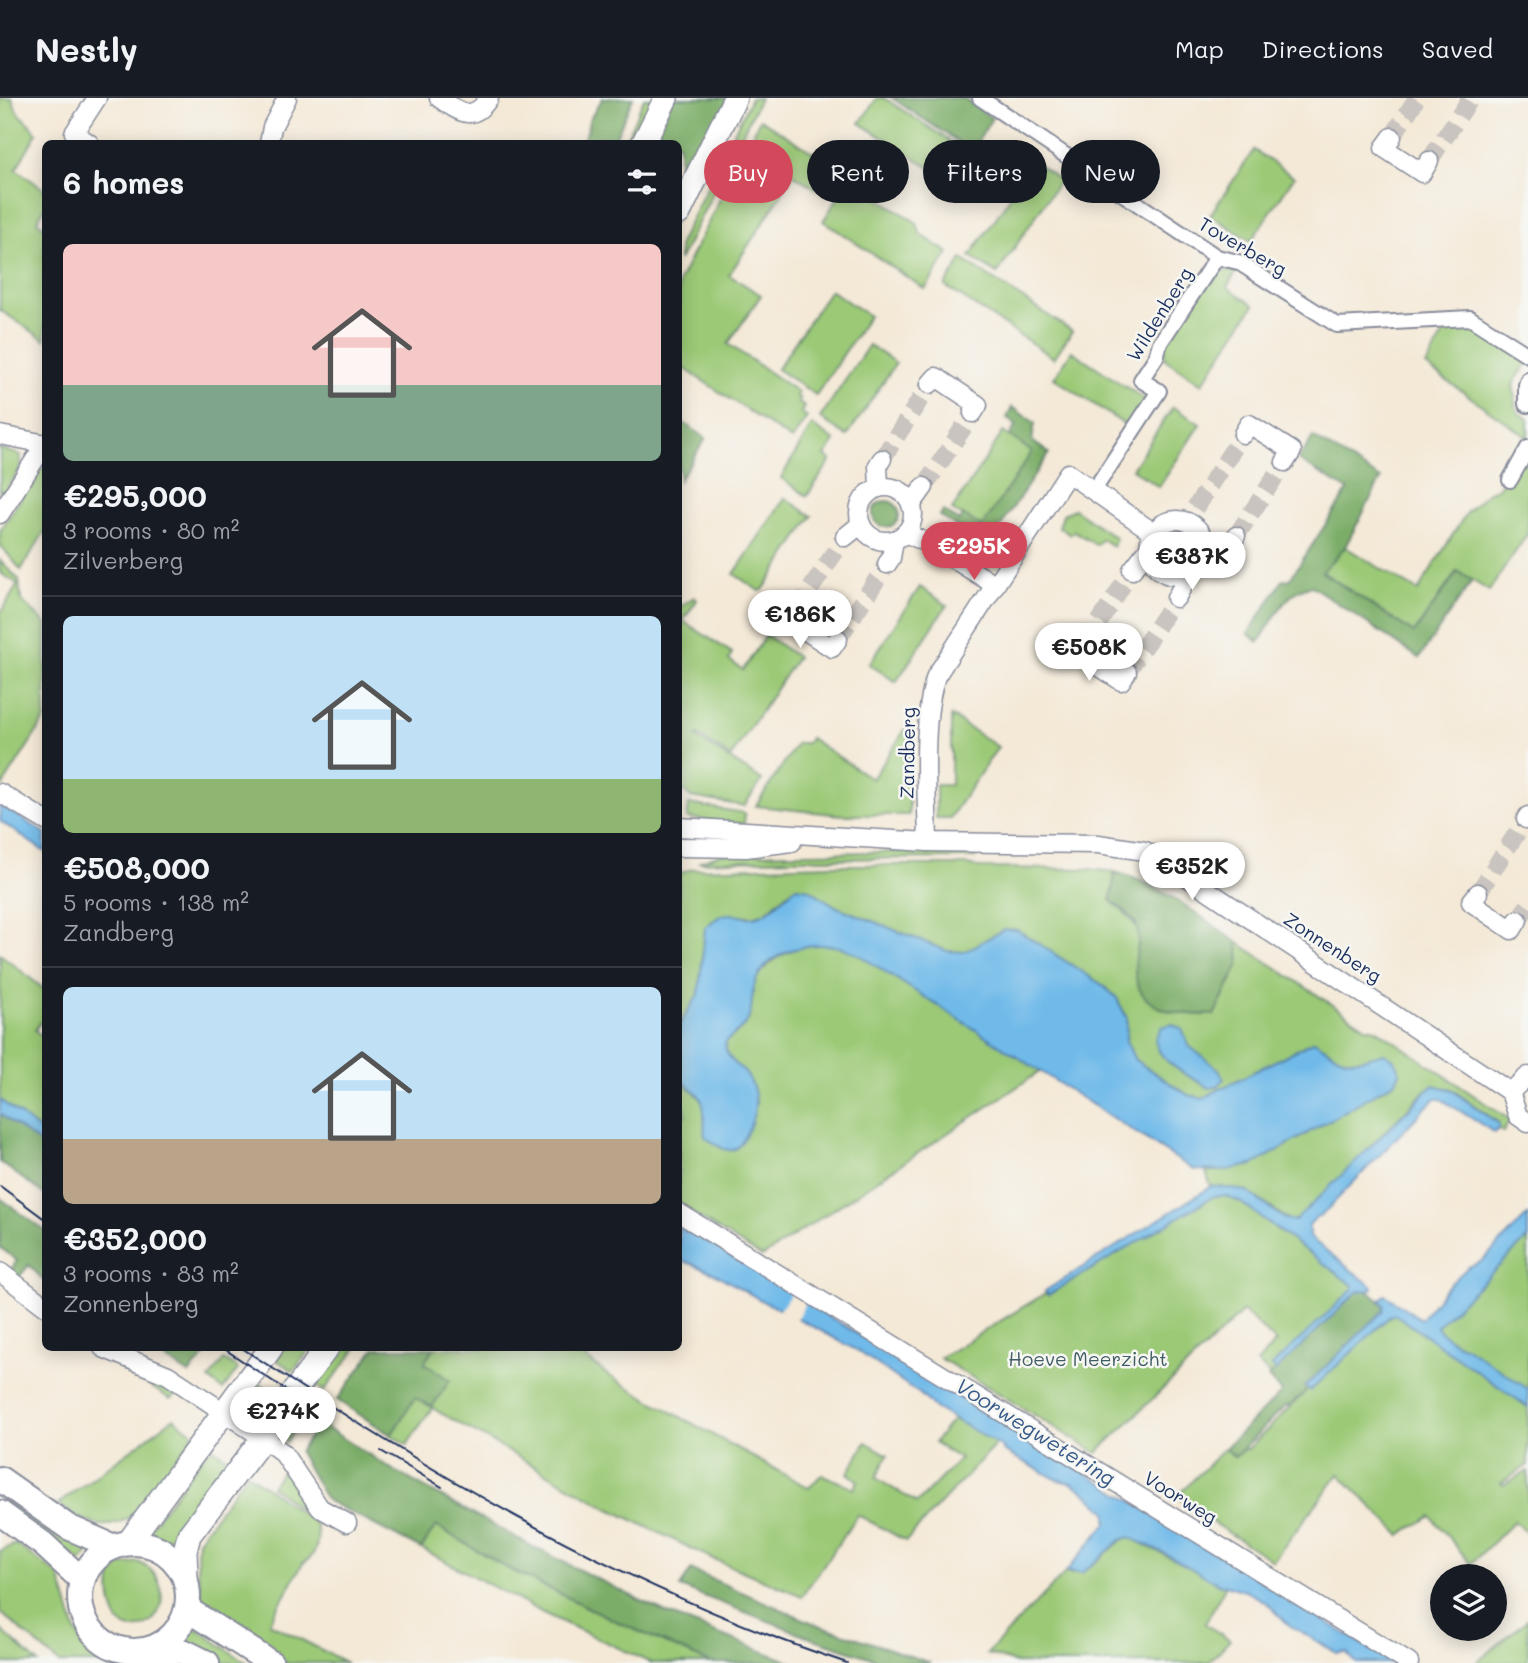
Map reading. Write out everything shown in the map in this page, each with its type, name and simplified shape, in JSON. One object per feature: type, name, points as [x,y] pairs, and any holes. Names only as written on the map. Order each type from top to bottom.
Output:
[{"type":"main road","points":[[0,1479],[68,1527],[121,1545],[147,1544],[162,1551],[176,1563],[186,1580],[187,1609],[176,1632],[151,1649]]},
{"type":"main road","points":[[0,1513],[43,1545],[82,1580]]},
{"type":"main road","points":[[121,1545],[99,1555],[82,1580],[80,1606],[86,1622],[100,1640],[109,1645],[129,1651],[151,1649],[185,1653],[207,1663]]},
{"type":"main road","points":[[187,1609],[271,1663]]},
{"type":"street","points":[[84,140],[74,133],[97,98]]},
{"type":"street","points":[[270,140],[272,127],[287,98]]},
{"type":"street","points":[[439,98],[461,113],[482,108],[489,98]]},
{"type":"street","points":[[645,140],[666,98]]},
{"type":"street","points":[[682,207],[736,98]]},
{"type":"street","name":"Toverberg","points":[[980,98],[1217,257],[1238,262],[1337,325],[1470,318],[1528,355]]},
{"type":"street","points":[[1392,137],[1384,148],[1422,173],[1429,161]]},
{"type":"street","name":"Wildenberg","points":[[1094,490],[1159,391],[1141,380],[1156,357],[1160,343],[1217,257]]},
{"type":"street","points":[[930,384],[936,377],[968,398],[978,405],[973,413]]},
{"type":"street","points":[[1528,379],[1528,405]]},
{"type":"street","points":[[1243,434],[1249,424],[1292,451],[1285,462]]},
{"type":"street","points":[[0,435],[42,443]]},
{"type":"street","points":[[1510,480],[1528,448]]},
{"type":"street","points":[[0,514],[42,449]]},
{"type":"street","points":[[878,488],[878,465],[882,459]]},
{"type":"street","name":"Zandberg","points":[[928,842],[929,697],[936,676],[1068,473],[1094,490],[1151,541],[1150,558],[1163,572],[1181,576],[1190,573]]},
{"type":"street","points":[[887,565],[899,536],[912,520],[911,505],[902,492],[887,487],[870,492],[860,506],[861,524],[871,536],[878,540],[899,536],[930,544],[995,585]]},
{"type":"street","points":[[911,505],[924,487]]},
{"type":"street","points":[[1132,569],[1168,522],[1190,515],[1193,525],[1203,538],[1204,554],[1176,598]]},
{"type":"street","points":[[845,537],[861,524]]},
{"type":"street","points":[[1204,554],[1230,545],[1237,536]]},
{"type":"street","points":[[796,611],[789,620],[832,648],[838,639]]},
{"type":"street","points":[[1085,645],[1079,653],[1089,660],[1121,681],[1127,673]]},
{"type":"street","points":[[0,793],[42,819]]},
{"type":"street","name":"Zonnenberg","points":[[682,827],[928,842],[1098,844],[1145,851],[1222,899],[1510,1092]]},
{"type":"street","name":"Zonnenberg","points":[[682,847],[746,848],[833,837]]},
{"type":"street","points":[[1478,893],[1471,902],[1512,930],[1518,920]]},
{"type":"street","points":[[1528,1076],[1510,1092],[1518,1116],[1528,1123]]},
{"type":"street","name":"Voorweg","points":[[682,1215],[1409,1663]]},
{"type":"street","points":[[0,1272],[42,1304]]},
{"type":"street","points":[[110,1351],[168,1376],[263,1438],[283,1453],[320,1508],[347,1523]]},
{"type":"street","points":[[121,1545],[269,1351]]},
{"type":"street","points":[[186,1580],[185,1552],[189,1535],[325,1351]]},
{"type":"green space","points":[[0,98],[12,98],[17,111],[37,133],[16,169],[42,188],[42,212],[37,221],[42,225],[42,338],[0,310]]},
{"type":"green space","points":[[603,98],[633,98],[614,140],[583,140],[589,120]]},
{"type":"green space","points":[[644,98],[655,98],[635,140],[626,140]]},
{"type":"green space","points":[[673,98],[729,98],[708,140],[704,140],[704,149],[682,194],[682,140],[653,140]]},
{"type":"green space","points":[[751,98],[760,98],[739,140],[730,140]]},
{"type":"green space","points":[[877,98],[884,98],[948,140],[923,140],[923,163],[909,154],[909,140],[887,140],[860,123]]},
{"type":"green space","points":[[892,98],[963,98],[992,118],[979,140],[955,140]]},
{"type":"green space","points":[[760,119],[807,149],[807,183],[794,175],[793,140],[750,140]]},
{"type":"green space","points":[[1254,150],[1294,177],[1251,241],[1210,215]]},
{"type":"green space","points":[[1047,171],[1060,180],[1047,199]]},
{"type":"green space","points":[[704,193],[704,203],[708,203],[682,255],[682,238]]},
{"type":"green space","points":[[718,203],[776,203],[729,275],[761,295],[728,344],[798,392],[798,402],[804,407],[801,412],[807,417],[792,440],[682,367],[682,275]]},
{"type":"green space","points":[[835,203],[887,203],[917,223],[920,234],[949,253],[925,289],[823,221]]},
{"type":"green space","points":[[1006,203],[1045,203],[997,274],[970,256]]},
{"type":"green space","points":[[962,259],[1072,331],[1054,358],[945,286]]},
{"type":"green space","points":[[1213,271],[1237,271],[1227,287],[1254,305],[1202,384],[1165,359],[1163,345]]},
{"type":"green space","points":[[830,290],[869,316],[816,395],[777,369]]},
{"type":"green space","points":[[1474,326],[1528,362],[1513,384],[1517,412],[1528,419],[1528,533],[1489,591],[1457,571],[1414,633],[1321,571],[1345,547],[1418,591],[1467,512],[1487,493],[1500,486],[1527,437],[1426,366],[1445,331]]},
{"type":"green space","points":[[869,345],[896,363],[847,436],[820,418]]},
{"type":"green space","points":[[1072,351],[1147,401],[1130,428],[1054,378]]},
{"type":"green space","points":[[1012,407],[1035,423],[1032,441],[1049,453],[989,544],[984,544],[940,516],[943,511],[959,521],[963,515],[982,527],[1032,452],[1010,436],[1016,425],[1007,418]]},
{"type":"green space","points":[[1173,407],[1200,424],[1159,487],[1132,469]]},
{"type":"green space","points":[[682,422],[706,438],[682,475]]},
{"type":"green space","points":[[812,425],[835,441],[825,456],[831,460],[807,496],[781,478]]},
{"type":"green space","points":[[1003,432],[1033,451],[982,528],[952,510]]},
{"type":"green space","points":[[1313,437],[1381,479],[1345,547],[1322,572],[1414,633],[1458,571],[1472,581],[1419,658],[1312,586],[1303,588],[1287,600],[1259,642],[1248,634],[1283,580],[1290,579],[1348,490],[1298,460]]},
{"type":"green space","points":[[0,449],[21,455],[21,465],[0,499]]},
{"type":"green space","points":[[42,469],[42,536],[21,570],[0,545],[0,531]]},
{"type":"green space","points":[[785,498],[812,516],[763,590],[759,591],[734,574]]},
{"type":"green space","points":[[886,501],[895,505],[899,514],[895,523],[886,527],[877,523],[873,514],[877,505]]},
{"type":"green space","points":[[1074,509],[1116,538],[1113,547],[1102,539],[1096,545],[1074,531],[1070,535],[1059,527],[1063,514]]},
{"type":"green space","points":[[0,560],[19,580],[21,600],[42,620],[42,724],[2,787],[0,614],[18,584],[0,573]]},
{"type":"green space","points":[[920,587],[947,605],[896,682],[869,664]]},
{"type":"green space","points":[[694,597],[697,600],[683,621],[732,653],[729,660],[743,670],[766,635],[797,657],[731,757],[698,735],[696,737],[762,780],[744,806],[691,797],[682,790],[682,606]]},
{"type":"green space","points":[[951,716],[998,747],[950,818],[936,818],[936,785],[951,785]]},
{"type":"green space","points":[[909,724],[909,815],[842,815],[756,806],[797,743],[807,743],[810,738],[872,779]]},
{"type":"green space","points":[[689,804],[745,813],[744,824],[687,818]]},
{"type":"green space","points":[[975,851],[975,858],[698,862],[720,854]]},
{"type":"green space","points":[[967,865],[980,868],[1089,869],[1115,872],[1111,901],[1129,917],[1139,938],[1135,970],[1214,1015],[1237,969],[1240,959],[1237,942],[1366,1027],[1376,1029],[1510,1120],[1503,1132],[1498,1129],[1499,1123],[1450,1088],[1428,1088],[1302,1217],[1291,1221],[1246,1191],[1211,1187],[1206,1172],[1253,1165],[1396,1081],[1400,1072],[1384,1053],[1361,1059],[1347,1059],[1314,1041],[1203,1098],[1188,1095],[1135,1060],[1126,1041],[1127,1018],[1116,997],[1101,984],[1017,930],[1005,929],[964,952],[947,951],[837,907],[809,889],[797,887],[765,913],[753,917],[742,915],[705,928],[699,993],[682,1021],[682,873],[692,869]]},
{"type":"green space","points":[[1115,872],[1132,877],[1164,893],[1237,942],[1240,959],[1237,969],[1214,1015],[1163,1009],[1144,996],[1135,970],[1138,937],[1136,924],[1128,913],[1111,901]]},
{"type":"green space","points":[[834,937],[1041,1071],[762,1257],[682,1207],[682,1119],[686,1114],[682,1103],[682,1081],[702,1101],[705,1115],[756,1104],[749,1079],[730,1058],[725,1043],[746,1023],[753,978],[778,957]]},
{"type":"green space","points":[[0,954],[42,988],[42,1020],[35,1030],[42,1036],[42,1132],[0,1100]]},
{"type":"green space","points":[[0,1114],[42,1145],[42,1193],[0,1162]]},
{"type":"green space","name":"Hoeve Meerzicht","points":[[1214,1196],[1225,1196],[1240,1202],[1354,1286],[1354,1289],[1272,1366],[1276,1370],[1270,1375],[1257,1363],[1276,1342],[1243,1311],[1097,1453],[940,1358],[1046,1293],[1048,1295]]},
{"type":"green space","points":[[0,1198],[42,1229],[42,1279],[29,1265],[19,1277],[10,1270],[17,1261],[0,1247]]},
{"type":"green space","points":[[1528,1238],[1528,1389],[1424,1326]]},
{"type":"green space","points":[[1366,1289],[1384,1305],[1383,1311],[1305,1387],[1308,1389],[1291,1405],[1284,1407],[1235,1457],[1225,1448],[1282,1392],[1268,1377],[1358,1291]]},
{"type":"green space","points":[[1391,1315],[1397,1315],[1528,1407],[1528,1465],[1501,1483],[1503,1485],[1528,1471],[1528,1534],[1514,1521],[1471,1564],[1431,1516],[1400,1535],[1339,1474],[1273,1561],[1185,1505],[1178,1495],[1225,1448],[1234,1457],[1244,1449],[1247,1450],[1308,1389],[1310,1391]]},
{"type":"green space","points":[[154,1351],[209,1351],[189,1374]]},
{"type":"green space","points":[[282,1351],[309,1351],[293,1371],[275,1359]]},
{"type":"green space","points":[[339,1351],[355,1351],[324,1391],[314,1384]]},
{"type":"green space","points":[[373,1351],[432,1351],[424,1363],[450,1380],[432,1407],[415,1398],[391,1435],[337,1400]]},
{"type":"green space","points":[[432,1351],[577,1351],[608,1375],[650,1400],[809,1488],[822,1474],[854,1489],[858,1481],[848,1473],[866,1442],[888,1455],[876,1478],[917,1503],[960,1459],[934,1443],[953,1419],[997,1443],[906,1541],[858,1515],[802,1596],[711,1558],[608,1508],[432,1408],[407,1445],[391,1435],[415,1397],[450,1380],[424,1363]]},
{"type":"green space","points":[[224,1360],[238,1369],[223,1390],[209,1379]]},
{"type":"green space","points":[[136,1370],[181,1390],[170,1399],[141,1380]]},
{"type":"green space","points":[[258,1382],[277,1395],[259,1418],[241,1404]]},
{"type":"green space","points":[[297,1408],[306,1415],[286,1442],[277,1435]]},
{"type":"green space","points":[[174,1418],[194,1434],[140,1509],[129,1518],[118,1523],[99,1525],[79,1518],[58,1504]]},
{"type":"green space","points":[[319,1423],[398,1473],[531,1546],[668,1614],[793,1663],[710,1663],[509,1569],[436,1526],[421,1549],[326,1500],[299,1452]]},
{"type":"green space","points":[[211,1446],[233,1463],[170,1548],[145,1535]]},
{"type":"green space","points":[[284,1469],[317,1521],[271,1486]]},
{"type":"green space","points":[[247,1473],[316,1524],[317,1530],[312,1556],[303,1563],[269,1623],[347,1663],[287,1663],[279,1660],[231,1628],[205,1604],[198,1572],[198,1540]]},
{"type":"green space","points":[[0,1488],[91,1550],[81,1562],[0,1503]]},
{"type":"green space","points":[[373,1489],[509,1569],[710,1663],[651,1663],[543,1613],[354,1513]]},
{"type":"green space","points":[[1129,1537],[1226,1585],[1205,1624],[1230,1640],[1208,1663],[1016,1663],[987,1654],[1066,1572],[1071,1574],[1093,1564]]},
{"type":"green space","points":[[16,1544],[59,1575],[76,1632],[99,1663],[59,1663],[0,1612],[0,1551]]},
{"type":"green space","points":[[137,1562],[154,1574],[162,1593],[158,1612],[152,1620],[134,1629],[125,1627],[114,1613],[111,1583],[112,1575],[120,1566]]},
{"type":"green space","points":[[691,1570],[813,1623],[931,1663],[887,1663],[820,1641],[680,1587]]},
{"type":"green space","points":[[1528,1619],[1528,1663],[1476,1663],[1502,1641],[1507,1641],[1507,1637]]},
{"type":"green space","points":[[191,1625],[247,1663],[220,1663],[175,1641]]},
{"type":"green space","points":[[0,1629],[38,1663],[5,1663],[0,1658]]},
{"type":"water","points":[[0,805],[42,831],[42,850],[0,821]]},
{"type":"water","points":[[797,887],[809,889],[837,907],[947,951],[964,952],[1005,929],[1017,930],[1101,984],[1116,997],[1127,1018],[1126,1041],[1135,1060],[1188,1095],[1203,1098],[1314,1041],[1347,1059],[1361,1059],[1384,1053],[1394,1059],[1400,1072],[1396,1081],[1253,1165],[1221,1171],[1194,1170],[859,955],[842,948],[815,945],[790,951],[769,963],[755,983],[748,1020],[725,1043],[729,1057],[746,1074],[753,1086],[755,1106],[742,1142],[735,1149],[724,1149],[705,1137],[702,1101],[695,1091],[682,1081],[682,1021],[699,993],[705,928],[722,915],[761,915]]},
{"type":"water","points":[[1171,1024],[1182,1029],[1189,1046],[1218,1069],[1224,1079],[1217,1087],[1209,1088],[1162,1056],[1155,1040],[1162,1027]]},
{"type":"water","points":[[1433,1085],[1450,1089],[1499,1124],[1499,1127],[1495,1133],[1441,1099],[1434,1099],[1321,1216],[1315,1218],[1309,1225],[1309,1237],[1373,1287],[1372,1290],[1358,1291],[1276,1370],[1272,1366],[1354,1286],[1240,1202],[1225,1196],[1214,1196],[1048,1295],[1045,1291],[1212,1186],[1246,1191],[1285,1219],[1295,1221]]},
{"type":"water","points":[[0,1100],[42,1132],[42,1145],[0,1114]]},
{"type":"water","points":[[1528,1215],[1528,1238],[1437,1326],[1449,1339],[1465,1346],[1528,1389],[1528,1407],[1396,1315],[1391,1315],[1310,1391],[1305,1387],[1383,1311],[1384,1305],[1380,1300],[1385,1295],[1421,1319],[1444,1290],[1468,1267],[1481,1262]]},
{"type":"water","points":[[682,1227],[1393,1663],[1356,1663],[1346,1652],[1337,1653],[1289,1625],[1267,1603],[1248,1592],[1221,1585],[1129,1537],[1121,1540],[1082,1573],[1066,1572],[1107,1523],[1107,1512],[1081,1489],[1003,1451],[1004,1448],[935,1408],[920,1394],[858,1351],[712,1272],[682,1260]]},
{"type":"pier","points":[[792,1292],[807,1301],[796,1320],[780,1310]]},
{"type":"tunnel","points":[[1392,137],[1417,98]]},
{"type":"tunnel","points":[[1429,161],[1471,98]]},
{"type":"tunnel","points":[[882,459],[930,384]]},
{"type":"tunnel","points":[[924,487],[973,413]]},
{"type":"tunnel","points":[[1195,508],[1243,434]]},
{"type":"tunnel","points":[[1236,536],[1285,462]]},
{"type":"tunnel","points":[[796,611],[845,537]]},
{"type":"tunnel","points":[[838,639],[887,564]]},
{"type":"tunnel","points":[[1085,645],[1132,570]]},
{"type":"tunnel","points":[[1127,672],[1176,598]]},
{"type":"tunnel","points":[[1478,893],[1526,819]]},
{"type":"tunnel","points":[[1518,920],[1528,906]]},
{"type":"tram line","points":[[0,1186],[42,1217]]},
{"type":"tram line","points":[[228,1351],[319,1412]]},
{"type":"tram line","points":[[247,1351],[386,1441],[534,1526],[687,1601],[766,1634],[847,1663]]},
{"type":"tram line","points":[[381,1451],[442,1487]]},
{"type":"water label","name":"Voorwegwetering","points":[[1036,1431]]}]
